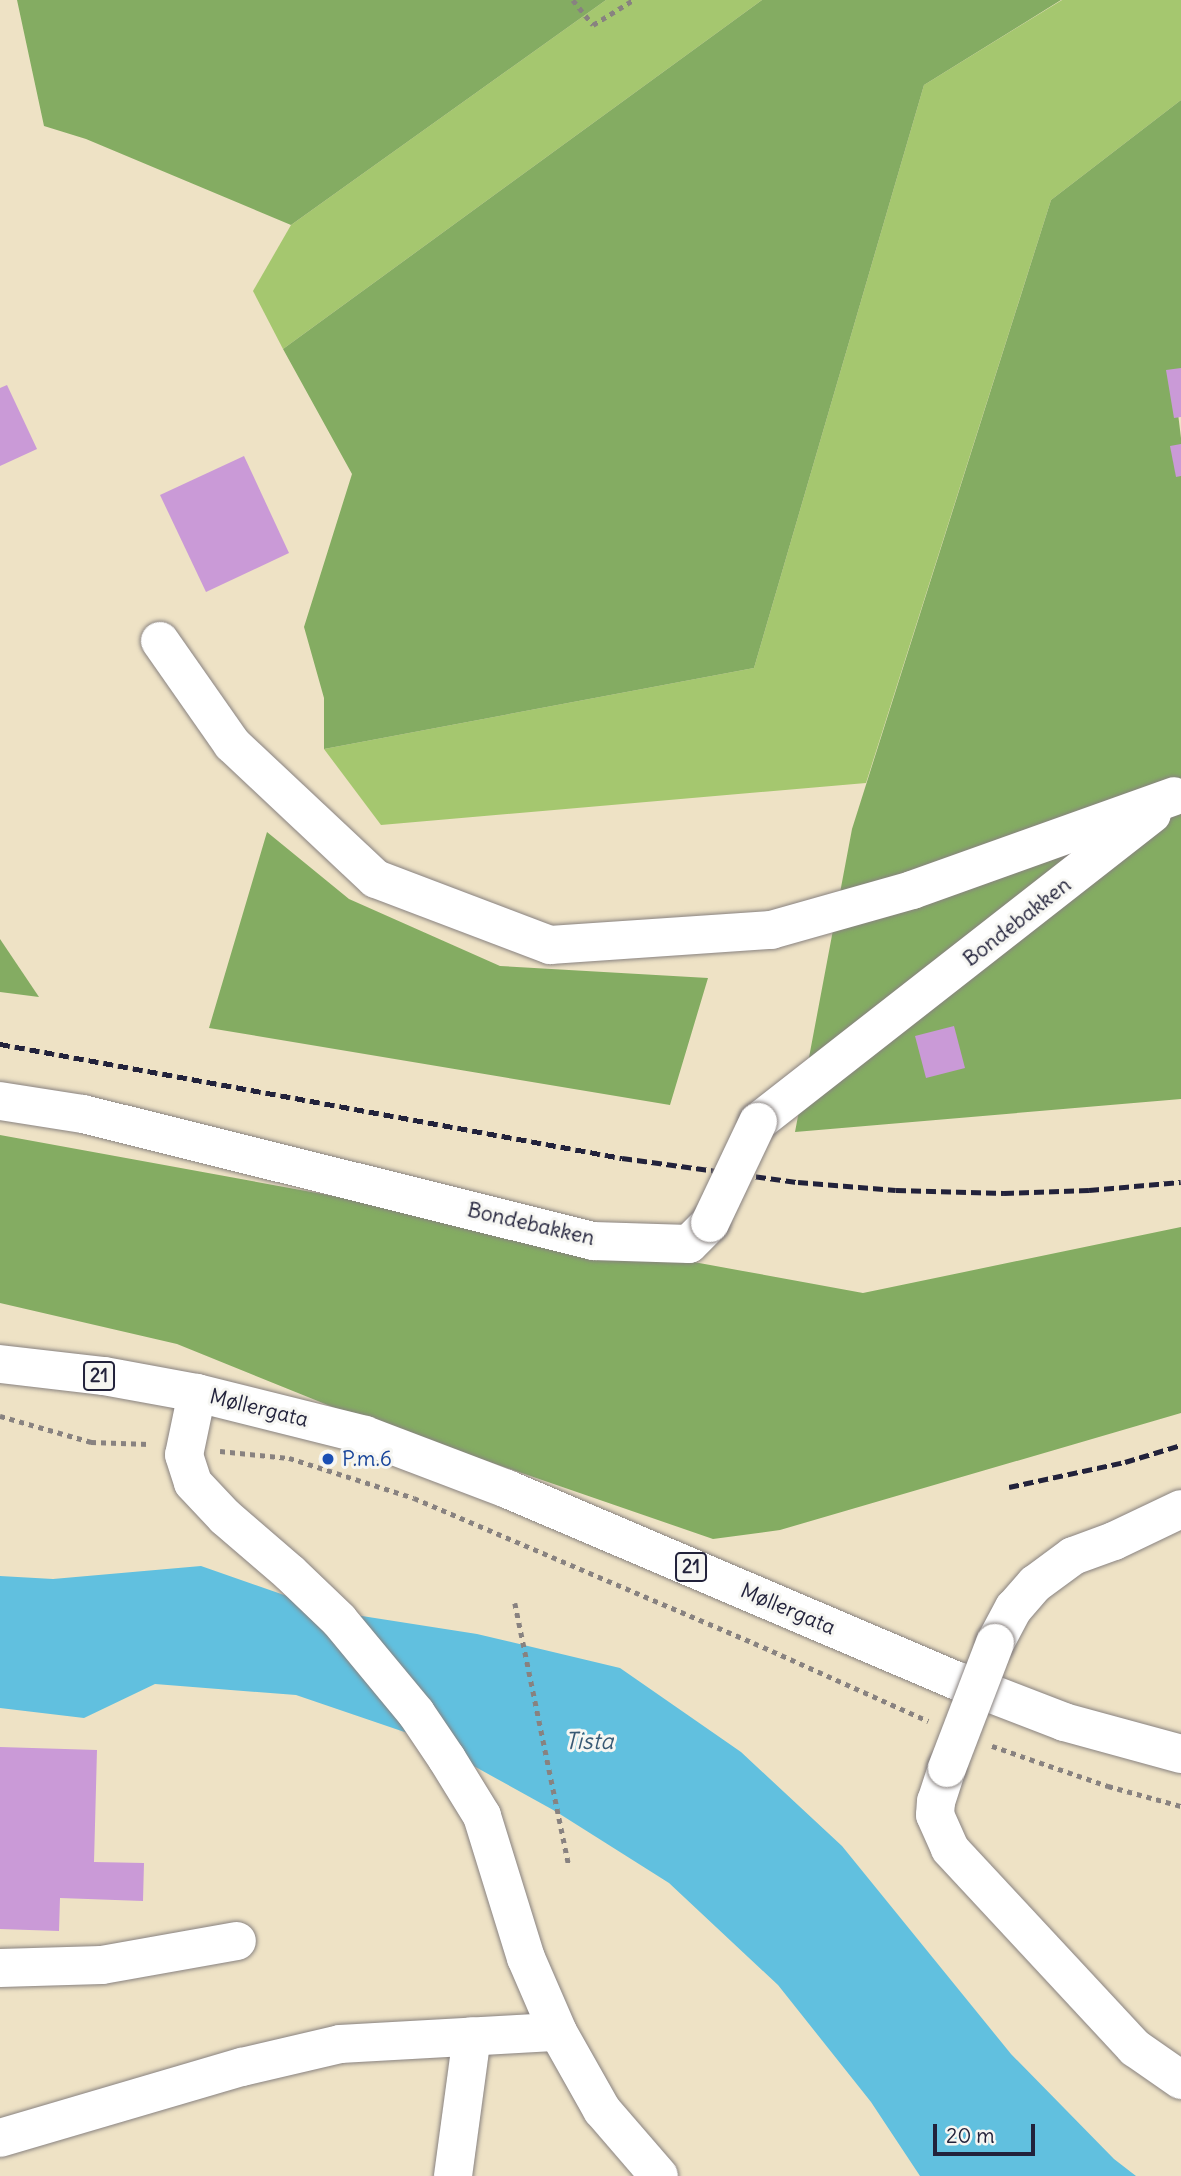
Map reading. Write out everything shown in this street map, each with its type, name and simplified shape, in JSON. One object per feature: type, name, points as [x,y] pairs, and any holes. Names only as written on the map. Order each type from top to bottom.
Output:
[{"type":"street","points":[[160,641],[232,744],[376,879],[550,945],[771,930],[912,890],[1178,793]]},
{"type":"street","name":"Bondebakken","points":[[0,1101],[83,1114],[593,1241],[690,1244],[709,1223],[758,1122],[1079,874],[1178,793]]},
{"type":"street","name":"21","points":[[0,1363],[104,1376],[197,1393]]},
{"type":"street","points":[[197,1393],[184,1455],[193,1483],[225,1517],[339,1620],[416,1713],[482,1816],[526,1958],[558,2032],[603,2110],[659,2176]]},
{"type":"street","name":"Møllergata","points":[[197,1393],[354,1432],[423,1457],[982,1690],[1064,1722],[1181,1754]]},
{"type":"street","points":[[1181,1509],[1114,1541],[1073,1556],[1035,1584],[1014,1608],[995,1643],[947,1769],[936,1801],[935,1815],[950,1849],[1049,1959],[1135,2048],[1181,2080]]},
{"type":"street","points":[[0,1968],[102,1965],[237,1941]]},
{"type":"street","points":[[0,2138],[242,2067],[340,2044],[558,2032]]},
{"type":"street","points":[[453,2176],[471,2036]]},
{"type":"path","points":[[573,0],[593,26],[632,0]]},
{"type":"path","points":[[0,1416],[91,1442],[186,1445],[289,1458],[414,1499],[754,1643],[929,1721]]},
{"type":"path","points":[[515,1603],[569,1866]]},
{"type":"path","points":[[981,1742],[1045,1766],[1181,1806]]},
{"type":"green space","points":[[17,0],[606,0],[291,225],[86,139],[44,126]]},
{"type":"green space","points":[[606,0],[762,0],[283,349],[253,291],[291,225]]},
{"type":"green space","points":[[762,0],[1061,0],[924,85],[754,668],[324,749],[324,698],[304,627],[352,474],[283,349]]},
{"type":"green space","points":[[1062,0],[1181,0],[1181,100],[1051,200],[866,783],[381,825],[324,749],[754,668],[924,85]]},
{"type":"green space","points":[[1181,100],[1181,385],[1175,389],[1181,438],[1181,1099],[795,1132],[852,829],[1051,200]]},
{"type":"green space","points":[[267,832],[349,899],[500,966],[708,978],[670,1105],[209,1028]]},
{"type":"green space","points":[[0,939],[39,997],[0,992]]},
{"type":"green space","points":[[0,1135],[863,1293],[1181,1227],[1181,1413],[780,1530],[713,1539],[345,1412],[177,1344],[0,1303]]},
{"type":"water","name":"Tista","points":[[201,1566],[330,1611],[477,1634],[620,1668],[741,1752],[842,1846],[1011,2054],[1114,2159],[1136,2176],[920,2176],[871,2102],[778,1985],[669,1883],[555,1811],[425,1739],[296,1695],[155,1684],[84,1718],[0,1708],[0,1576],[53,1579]]},
{"type":"building","points":[[1181,368],[1181,417],[1174,418],[1166,370]]},
{"type":"building","points":[[7,385],[37,449],[0,466],[0,388]]},
{"type":"building","points":[[1181,444],[1181,476],[1176,477],[1170,446]]},
{"type":"building","points":[[244,456],[289,553],[206,592],[160,495]]},
{"type":"building","points":[[954,1026],[965,1068],[926,1078],[915,1036]]},
{"type":"building","points":[[0,1747],[97,1750],[94,1862],[144,1863],[143,1901],[60,1898],[59,1931],[0,1929]]},
{"type":"railway","points":[[0,1044],[622,1158],[798,1182],[896,1190],[1004,1193],[1089,1190],[1181,1182]]},
{"type":"railway","points":[[1009,1487],[1125,1462],[1181,1445]]},
{"type":"place","name":"P.m.6","points":[[328,1459]]}]
